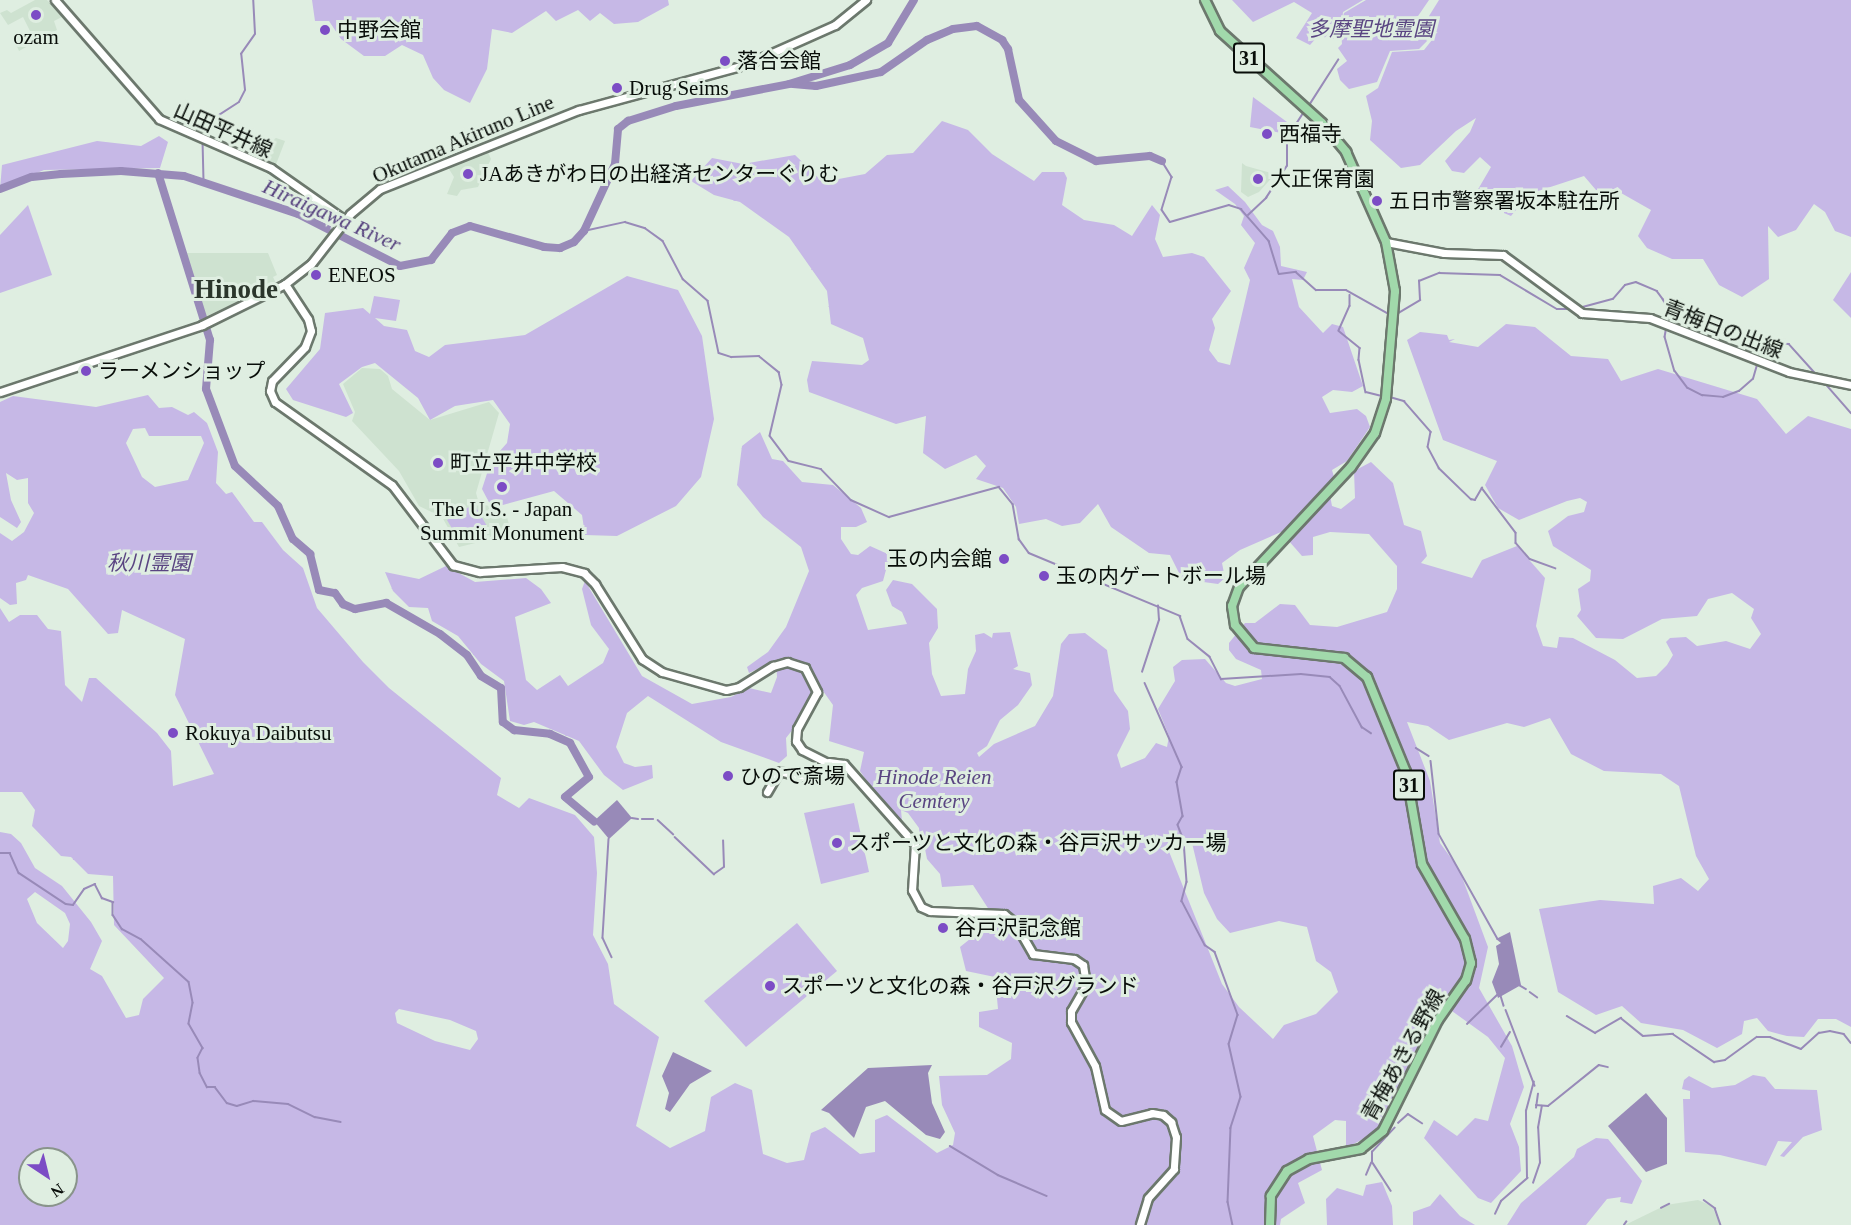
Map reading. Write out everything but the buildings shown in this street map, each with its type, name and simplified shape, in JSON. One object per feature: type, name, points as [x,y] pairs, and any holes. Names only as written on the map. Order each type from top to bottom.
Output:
[{"type":"main road","name":"山田平井線","points":[[55,0],[159,119],[271,168],[343,222]]},
{"type":"main road","name":"Okutama Akiruno Line","points":[[0,392],[202,325],[285,284],[311,264],[331,241],[343,222],[380,189],[579,110],[754,61],[843,20],[866,0]]},
{"type":"main road","name":"青梅あきる野線","points":[[1205,0],[1220,31],[1334,135],[1352,162],[1386,242],[1394,273],[1394,306],[1386,396],[1375,433],[1363,453],[1239,587],[1233,617],[1239,635],[1254,648],[1344,658],[1366,677],[1406,772],[1422,864],[1465,939],[1470,969],[1438,1020],[1378,1138],[1361,1149],[1309,1159],[1287,1170],[1273,1190],[1270,1225]]},
{"type":"main road","name":"青梅日の出線","points":[[1386,242],[1444,253],[1503,255],[1575,308],[1667,324],[1759,360],[1820,379],[1851,385]]},
{"type":"main road","points":[[285,284],[308,319],[311,331],[305,347],[272,381],[270,391],[275,402],[392,485],[453,565],[480,572],[562,567],[584,573],[595,584],[642,659],[662,672],[726,690],[787,662],[805,668],[817,692],[797,729],[796,741],[802,750],[828,763]]},
{"type":"main road","points":[[767,792],[779,771],[808,778],[828,763],[836,761],[848,767],[882,810],[910,837],[916,851],[912,890],[921,907],[930,911],[1004,915],[1015,923],[1033,954],[1074,959],[1083,965],[1086,985],[1071,1011],[1071,1022],[1095,1066],[1105,1110],[1121,1122],[1152,1113],[1163,1115],[1171,1122],[1176,1137],[1174,1169],[1148,1198],[1140,1225]]},
{"type":"shaded area","points":[[35,0],[47,0],[62,17],[54,21],[57,30],[19,51],[14,40],[30,31],[23,17],[8,25],[0,13],[7,10],[11,13]]},
{"type":"shaded area","points":[[276,138],[285,141],[275,167],[256,158],[257,149]]},
{"type":"shaded area","name":"JAあきがわ日の出経済センターぐりむ","points":[[487,150],[491,159],[478,187],[461,190],[457,196],[447,194],[454,177],[447,166]]},
{"type":"shaded area","name":"大正保育園","points":[[1242,163],[1275,174],[1259,192],[1248,197],[1241,192]]},
{"type":"shaded area","points":[[183,253],[268,253],[277,275],[273,277],[276,283],[205,317]]},
{"type":"shaded area","name":"町立平井中学校","points":[[362,368],[380,369],[388,376],[392,389],[430,420],[489,402],[499,413],[476,493],[478,500],[507,517],[510,528],[500,537],[459,547],[442,517],[419,506],[399,471],[352,421],[355,412],[343,384]]},
{"type":"shaded area","points":[[617,800],[632,818],[609,839],[594,821]]},
{"type":"shaded area","points":[[1510,932],[1521,985],[1498,998],[1492,982],[1499,964],[1496,946],[1501,943],[1496,939]]},
{"type":"shaded area","points":[[673,1052],[712,1071],[690,1084],[670,1112],[665,1109],[669,1093],[662,1076]]},
{"type":"shaded area","points":[[932,1065],[928,1073],[932,1103],[945,1132],[940,1139],[926,1135],[885,1101],[866,1107],[854,1138],[829,1113],[821,1110],[868,1068]]},
{"type":"shaded area","points":[[1646,1093],[1667,1118],[1667,1164],[1646,1172],[1608,1126]]},
{"type":"shaded area","points":[[1698,1200],[1712,1206],[1720,1225],[1625,1225],[1666,1205]]},
{"type":"green space","points":[[312,0],[668,0],[669,5],[638,22],[614,24],[600,13],[590,21],[578,10],[556,21],[546,11],[512,33],[492,29],[487,69],[470,103],[444,90],[433,78],[423,55],[402,45],[385,56],[364,56],[341,39],[329,21],[315,21]]},
{"type":"green space","name":"多摩聖地霊園","points":[[1232,0],[1363,0],[1343,12],[1342,22],[1344,13],[1366,0],[1429,0],[1416,19],[1428,40],[1419,49],[1390,51],[1377,82],[1349,89],[1340,80],[1337,69],[1347,61],[1338,48],[1342,44],[1341,33],[1340,40],[1318,36],[1310,45],[1296,38],[1312,13],[1294,2],[1253,22]]},
{"type":"green space","points":[[1439,0],[1851,0],[1851,237],[1835,231],[1825,212],[1814,204],[1796,230],[1778,237],[1768,226],[1769,279],[1742,297],[1719,285],[1703,259],[1672,259],[1647,248],[1638,236],[1651,210],[1614,189],[1596,190],[1584,176],[1529,194],[1511,216],[1492,208],[1477,191],[1491,167],[1480,157],[1464,173],[1452,171],[1445,161],[1470,132],[1476,118],[1456,131],[1420,165],[1401,168],[1370,140],[1372,121],[1366,96],[1378,88],[1392,52],[1424,50],[1432,40],[1429,16]]},
{"type":"green space","points":[[1253,97],[1287,122],[1281,133],[1250,127]]},
{"type":"green space","points":[[942,121],[968,130],[992,154],[1034,181],[1042,172],[1064,172],[1067,178],[1062,205],[1084,220],[1114,225],[1132,236],[1152,205],[1160,215],[1155,239],[1163,257],[1192,253],[1204,257],[1231,291],[1212,319],[1215,328],[1209,350],[1218,362],[1230,365],[1250,280],[1244,268],[1255,243],[1241,225],[1244,216],[1235,204],[1215,190],[1228,186],[1245,202],[1262,225],[1273,231],[1280,247],[1281,266],[1307,272],[1303,280],[1292,279],[1299,307],[1323,333],[1332,324],[1343,327],[1363,386],[1352,392],[1333,390],[1322,397],[1330,413],[1357,409],[1366,416],[1370,427],[1347,461],[1332,470],[1334,477],[1328,485],[1332,506],[1341,509],[1355,498],[1354,471],[1371,462],[1393,483],[1404,525],[1421,531],[1427,556],[1421,563],[1472,578],[1482,560],[1517,546],[1545,578],[1536,626],[1543,646],[1557,648],[1559,637],[1573,638],[1615,660],[1637,678],[1656,676],[1667,665],[1673,655],[1666,642],[1670,638],[1686,637],[1697,646],[1726,641],[1750,649],[1761,634],[1751,618],[1754,609],[1732,593],[1708,599],[1697,616],[1662,619],[1623,639],[1596,638],[1577,616],[1581,610],[1578,589],[1590,581],[1591,570],[1553,546],[1548,531],[1568,516],[1584,512],[1587,502],[1580,498],[1567,501],[1519,520],[1498,508],[1485,485],[1497,461],[1443,440],[1407,340],[1420,332],[1447,335],[1449,340],[1455,339],[1449,342],[1478,347],[1506,324],[1535,327],[1571,356],[1608,359],[1621,381],[1658,369],[1757,399],[1786,434],[1808,416],[1851,429],[1851,1027],[1836,1019],[1818,1019],[1804,1037],[1787,1036],[1768,1031],[1757,1018],[1744,1021],[1742,1034],[1717,1048],[1683,1030],[1641,1023],[1622,1006],[1596,1015],[1558,992],[1539,909],[1600,900],[1654,904],[1653,886],[1681,878],[1698,891],[1709,879],[1696,856],[1679,786],[1661,774],[1604,771],[1571,754],[1550,718],[1524,727],[1507,723],[1449,740],[1428,726],[1407,722],[1430,781],[1440,843],[1459,869],[1488,947],[1479,988],[1512,1046],[1524,1087],[1510,1124],[1519,1147],[1521,1171],[1491,1203],[1478,1198],[1424,1138],[1434,1120],[1457,1136],[1475,1118],[1488,1121],[1505,1058],[1488,1037],[1445,1006],[1382,1129],[1346,1148],[1346,1121],[1335,1120],[1313,1136],[1322,1170],[1298,1183],[1305,1203],[1281,1219],[1280,1225],[0,1225],[0,832],[11,834],[21,843],[35,868],[62,886],[91,922],[102,941],[90,969],[102,976],[126,1018],[139,1015],[143,999],[164,978],[114,925],[113,876],[88,874],[71,857],[61,856],[32,826],[35,810],[22,792],[0,792],[0,608],[9,622],[20,615],[37,615],[48,629],[61,631],[65,685],[82,702],[89,678],[96,678],[157,733],[171,751],[173,786],[214,774],[175,695],[185,639],[122,610],[118,633],[108,634],[68,589],[28,575],[26,580],[16,583],[17,604],[10,605],[0,598],[0,533],[12,541],[24,532],[34,513],[28,503],[28,478],[17,480],[6,473],[11,500],[21,522],[17,528],[0,517],[0,402],[13,396],[96,407],[148,395],[159,408],[172,407],[188,415],[194,412],[207,423],[218,452],[216,483],[226,494],[232,492],[254,522],[262,522],[283,550],[303,568],[317,608],[363,662],[389,688],[501,778],[497,795],[519,808],[529,798],[575,815],[594,837],[597,873],[593,935],[608,964],[614,1004],[659,1037],[636,1126],[670,1148],[705,1131],[711,1097],[735,1083],[752,1090],[763,1154],[787,1163],[804,1160],[811,1133],[825,1127],[860,1154],[875,1152],[875,1120],[887,1115],[937,1153],[953,1145],[955,1133],[942,1105],[939,1076],[987,1075],[1011,1059],[1012,1043],[979,1027],[979,1012],[998,1009],[995,977],[966,971],[960,947],[995,919],[973,885],[942,887],[940,874],[927,859],[924,844],[920,844],[919,828],[908,813],[901,810],[902,821],[884,806],[860,771],[864,752],[829,741],[833,705],[823,691],[786,738],[787,756],[779,763],[721,742],[648,696],[627,713],[616,747],[624,763],[635,767],[652,765],[653,778],[623,790],[604,775],[579,741],[534,722],[524,725],[510,721],[504,681],[481,664],[458,636],[432,621],[428,608],[409,607],[393,591],[385,572],[419,579],[446,566],[475,582],[526,578],[541,589],[551,603],[515,617],[526,680],[537,690],[560,675],[568,686],[603,663],[609,649],[591,625],[582,589],[585,581],[642,676],[692,704],[731,697],[749,688],[771,693],[777,677],[776,660],[749,673],[747,667],[768,652],[786,627],[809,571],[801,547],[763,517],[737,485],[742,446],[760,432],[772,459],[783,461],[802,482],[833,485],[861,508],[867,522],[856,527],[841,527],[841,539],[851,554],[858,555],[870,546],[890,555],[883,581],[862,588],[856,595],[868,630],[907,624],[902,612],[892,606],[886,590],[893,580],[912,584],[937,609],[938,628],[929,643],[932,674],[941,696],[965,694],[968,669],[976,651],[975,635],[984,633],[992,638],[993,633],[1010,632],[1018,666],[1013,669],[1030,673],[1032,685],[1018,705],[1000,720],[987,746],[977,753],[979,757],[994,744],[1035,726],[1053,696],[1061,644],[1069,634],[1085,633],[1107,650],[1114,691],[1128,711],[1130,729],[1117,755],[1121,768],[1145,758],[1156,743],[1167,747],[1169,736],[1158,709],[1175,681],[1173,667],[1182,660],[1205,659],[1226,683],[1235,686],[1262,679],[1261,670],[1236,659],[1229,650],[1229,643],[1245,623],[1255,623],[1280,604],[1295,605],[1310,625],[1337,627],[1387,612],[1397,589],[1397,566],[1369,534],[1330,532],[1313,537],[1313,555],[1302,556],[1281,532],[1240,550],[1222,563],[1225,578],[1218,584],[1182,579],[1170,555],[1149,553],[1111,527],[1098,504],[1080,523],[1062,526],[1046,519],[1019,524],[1016,507],[1003,488],[976,479],[986,466],[976,455],[945,469],[923,453],[926,416],[896,424],[809,392],[807,380],[812,361],[862,365],[869,360],[863,338],[831,324],[827,291],[789,237],[740,202],[714,195],[691,181],[712,158],[743,164],[795,155],[823,182],[865,174],[887,155],[913,153]],"holes":[[[145,428],[149,436],[201,436],[204,443],[188,480],[155,487],[142,477],[126,443],[133,429]],[[1183,836],[1192,843],[1204,893],[1217,919],[1230,933],[1279,921],[1307,927],[1316,961],[1331,972],[1338,992],[1316,1014],[1284,1025],[1273,1039],[1239,1007],[1222,984],[1168,849],[1174,845],[1175,838]],[[35,892],[65,913],[70,924],[68,941],[63,948],[37,923],[27,899]],[[399,1009],[450,1020],[476,1031],[478,1039],[470,1050],[435,1041],[397,1023],[395,1013]]]},
{"type":"green space","points":[[159,136],[168,142],[160,168],[44,170],[0,189],[2,165],[97,141],[141,146]]},
{"type":"green space","points":[[28,205],[52,275],[0,293],[0,235]]},
{"type":"green space","points":[[1851,272],[1851,318],[1833,300]]},
{"type":"green space","points":[[627,276],[678,290],[702,336],[714,419],[701,477],[676,506],[617,536],[585,535],[582,515],[554,491],[492,508],[482,489],[491,461],[507,443],[510,424],[493,400],[455,406],[430,420],[418,398],[375,363],[362,367],[339,384],[353,413],[346,417],[293,400],[286,389],[320,349],[325,313],[363,308],[370,314],[374,296],[400,300],[396,321],[375,318],[384,326],[407,330],[415,351],[429,357],[445,345],[525,335]]},
{"type":"green space","points":[[474,504],[487,526],[460,542],[447,520]]},
{"type":"green space","name":"スポーツと文化の森・谷戸沢サッカー場","points":[[854,803],[869,872],[821,884],[804,813]]},
{"type":"green space","name":"スポーツと文化の森・谷戸沢グランド","points":[[797,923],[837,971],[746,1047],[704,1001]]},
{"type":"green space","points":[[1753,1075],[1765,1077],[1775,1089],[1817,1090],[1822,1130],[1803,1137],[1784,1157],[1780,1156],[1792,1142],[1778,1141],[1766,1166],[1720,1155],[1685,1152],[1683,1099],[1690,1099],[1690,1091],[1682,1089],[1684,1080],[1689,1076],[1712,1088],[1735,1085]]},
{"type":"green space","points":[[1596,1138],[1608,1139],[1642,1181],[1632,1204],[1620,1202],[1621,1197],[1607,1199],[1586,1225],[1507,1225],[1521,1203],[1574,1157],[1577,1149]]},
{"type":"green space","points":[[1382,1182],[1392,1206],[1393,1225],[1327,1225],[1326,1199],[1337,1188],[1363,1196],[1366,1185]]},
{"type":"green space","points":[[1440,1194],[1460,1216],[1475,1225],[1413,1225],[1413,1212],[1430,1206]]},
{"type":"waterway","points":[[204,135],[216,117],[239,102],[245,90],[241,54],[255,34],[253,0]]},
{"type":"waterway","name":"Hiraigawa River","points":[[0,189],[32,177],[61,174],[121,171],[184,176],[298,214],[400,266],[431,260],[452,233],[470,226],[544,247],[560,248],[574,242],[584,231],[615,164],[618,129],[628,121],[676,106],[789,84],[850,65],[888,43],[914,0]]},
{"type":"waterway","points":[[793,84],[816,86],[881,72],[927,40],[953,29],[977,26],[1002,40],[1008,49],[1019,100],[1056,141],[1096,161],[1150,156],[1162,161]]},
{"type":"waterway","points":[[1308,107],[1338,60]]},
{"type":"waterway","points":[[1248,215],[1266,198],[1287,166],[1287,138],[1305,110]]},
{"type":"waterway","points":[[203,140],[204,180]]},
{"type":"waterway","points":[[1162,161],[1172,177],[1162,210],[1170,222],[1229,205],[1241,209],[1269,241],[1279,274],[1296,272],[1316,290],[1346,290],[1389,314]]},
{"type":"waterway","points":[[158,173],[210,340],[206,389],[235,466],[278,506],[293,539],[310,554],[319,590],[335,593],[343,604],[355,609],[386,603],[440,634],[467,655],[481,676],[501,688],[503,722],[514,730],[550,734],[570,743],[589,777],[565,797],[594,821]]},
{"type":"waterway","points":[[584,231],[625,222],[645,228],[663,241],[683,279],[708,301],[719,353],[731,357],[759,356],[779,372],[782,385],[770,436],[789,461],[821,469],[851,500],[889,517],[999,487],[1013,504],[1019,539],[1029,553],[1180,616],[1188,639],[1210,657],[1221,679],[1301,674],[1330,677],[1340,686],[1362,727],[1371,733]]},
{"type":"waterway","points":[[1397,314],[1420,300],[1419,281],[1439,273],[1500,275],[1557,309],[1572,309]]},
{"type":"waterway","points":[[1579,308],[1613,299],[1625,285],[1636,282],[1657,291],[1669,311],[1668,321]]},
{"type":"waterway","points":[[1350,295],[1350,306],[1339,331],[1360,348],[1359,360],[1366,392],[1382,396]]},
{"type":"waterway","points":[[1667,326],[1665,337],[1675,371],[1688,388],[1702,395],[1723,397],[1739,391],[1753,379],[1758,362]]},
{"type":"waterway","points":[[1760,357],[1774,343],[1789,344],[1816,374]]},
{"type":"waterway","points":[[1824,382],[1851,413]]},
{"type":"waterway","points":[[1390,397],[1404,401],[1431,432],[1428,447],[1439,468],[1471,499],[1475,500],[1482,488],[1516,533],[1516,543],[1530,559],[1555,568]]},
{"type":"waterway","points":[[1142,672],[1159,620],[1158,606]]},
{"type":"waterway","points":[[1145,683],[1182,767],[1177,782],[1183,816],[1178,825],[1184,841],[1187,882],[1182,901],[1205,945],[1215,952],[1238,1015],[1229,1044],[1241,1097],[1231,1128],[1228,1202],[1233,1225]]},
{"type":"waterway","points":[[1416,748],[1429,756]]},
{"type":"waterway","points":[[1431,761],[1439,834],[1498,939]]},
{"type":"waterway","points":[[632,818],[638,819]]},
{"type":"waterway","points":[[642,819],[653,819]]},
{"type":"waterway","points":[[658,820],[673,834]]},
{"type":"waterway","points":[[675,837],[714,874],[724,867],[723,841]]},
{"type":"waterway","points":[[609,839],[603,938],[612,957]]},
{"type":"waterway","points":[[0,853],[10,853],[19,873],[66,904],[73,905],[84,889],[95,884],[102,898],[113,902],[113,915],[122,929],[141,939],[189,982],[193,1003],[189,1024],[203,1048],[198,1058],[200,1073],[207,1087],[215,1087],[227,1103],[237,1106],[253,1101],[288,1104],[315,1117],[341,1122]]},
{"type":"waterway","points":[[1519,985],[1526,989]]},
{"type":"waterway","points":[[1530,992],[1537,997]]},
{"type":"waterway","points":[[1467,1024],[1497,995]]},
{"type":"waterway","points":[[1501,996],[1504,1006]]},
{"type":"waterway","points":[[1506,1010],[1535,1086]]},
{"type":"waterway","points":[[1567,1016],[1595,1033],[1621,1018],[1643,1036],[1673,1034],[1714,1062],[1725,1060],[1757,1037],[1770,1037],[1801,1049],[1819,1033],[1830,1031],[1844,1034],[1851,1043]]},
{"type":"waterway","points":[[1501,1047],[1510,1032]]},
{"type":"waterway","points":[[1536,1105],[1548,1106],[1599,1065],[1608,1067]]},
{"type":"waterway","points":[[1495,1214],[1501,1201],[1527,1178],[1526,1111],[1534,1082]]},
{"type":"waterway","points":[[1536,1108],[1538,1094]]},
{"type":"waterway","points":[[1533,1183],[1540,1163],[1538,1128],[1542,1106]]},
{"type":"waterway","points":[[1398,1123],[1408,1114],[1422,1123]]},
{"type":"waterway","points":[[1372,1162],[1372,1152],[1394,1128]]},
{"type":"waterway","points":[[950,1146],[998,1175],[1047,1196]]},
{"type":"waterway","points":[[1366,1175],[1371,1163]]},
{"type":"waterway","points":[[1373,1163],[1391,1191]]},
{"type":"waterway","points":[[1704,1200],[1715,1208],[1721,1225]]},
{"type":"waterway","points":[[1661,1208],[1669,1204]]},
{"type":"place","name":"ozam","points":[[36,15]]},
{"type":"place","name":"中野会館","points":[[325,30]]},
{"type":"place","name":"落合会館","points":[[725,61]]},
{"type":"place","name":"Drug Seims","points":[[617,88]]},
{"type":"place","name":"西福寺","points":[[1267,134]]},
{"type":"place","name":"JAあきがわ日の出経済センターぐりむ","points":[[468,174]]},
{"type":"place","name":"大正保育園","points":[[1258,179]]},
{"type":"place","name":"五日市警察署坂本駐在所","points":[[1377,201]]},
{"type":"place","name":"ENEOS","points":[[316,275]]},
{"type":"place","name":"ラーメンショップ","points":[[86,371]]},
{"type":"place","name":"町立平井中学校","points":[[438,463]]},
{"type":"place","name":"The U.S. - Japan Summit Monument","points":[[502,487]]},
{"type":"place","name":"玉の内会館","points":[[1004,559]]},
{"type":"place","name":"玉の内ゲートボール場","points":[[1044,576]]},
{"type":"place","name":"Rokuya Daibutsu","points":[[173,733]]},
{"type":"place","name":"ひので斎場","points":[[728,776]]},
{"type":"place","name":"スポーツと文化の森・谷戸沢サッカー場","points":[[837,843]]},
{"type":"place","name":"谷戸沢記念館","points":[[943,928]]},
{"type":"place","name":"スポーツと文化の森・谷戸沢グランド","points":[[770,986]]},
{"type":"district","name":"Hinode","points":[[236,290]]},
{"type":"park label","name":"秋川霊園","points":[[149,563]]},
{"type":"park label","name":"Hinode Reien Cemtery","points":[[934,789]]}]
